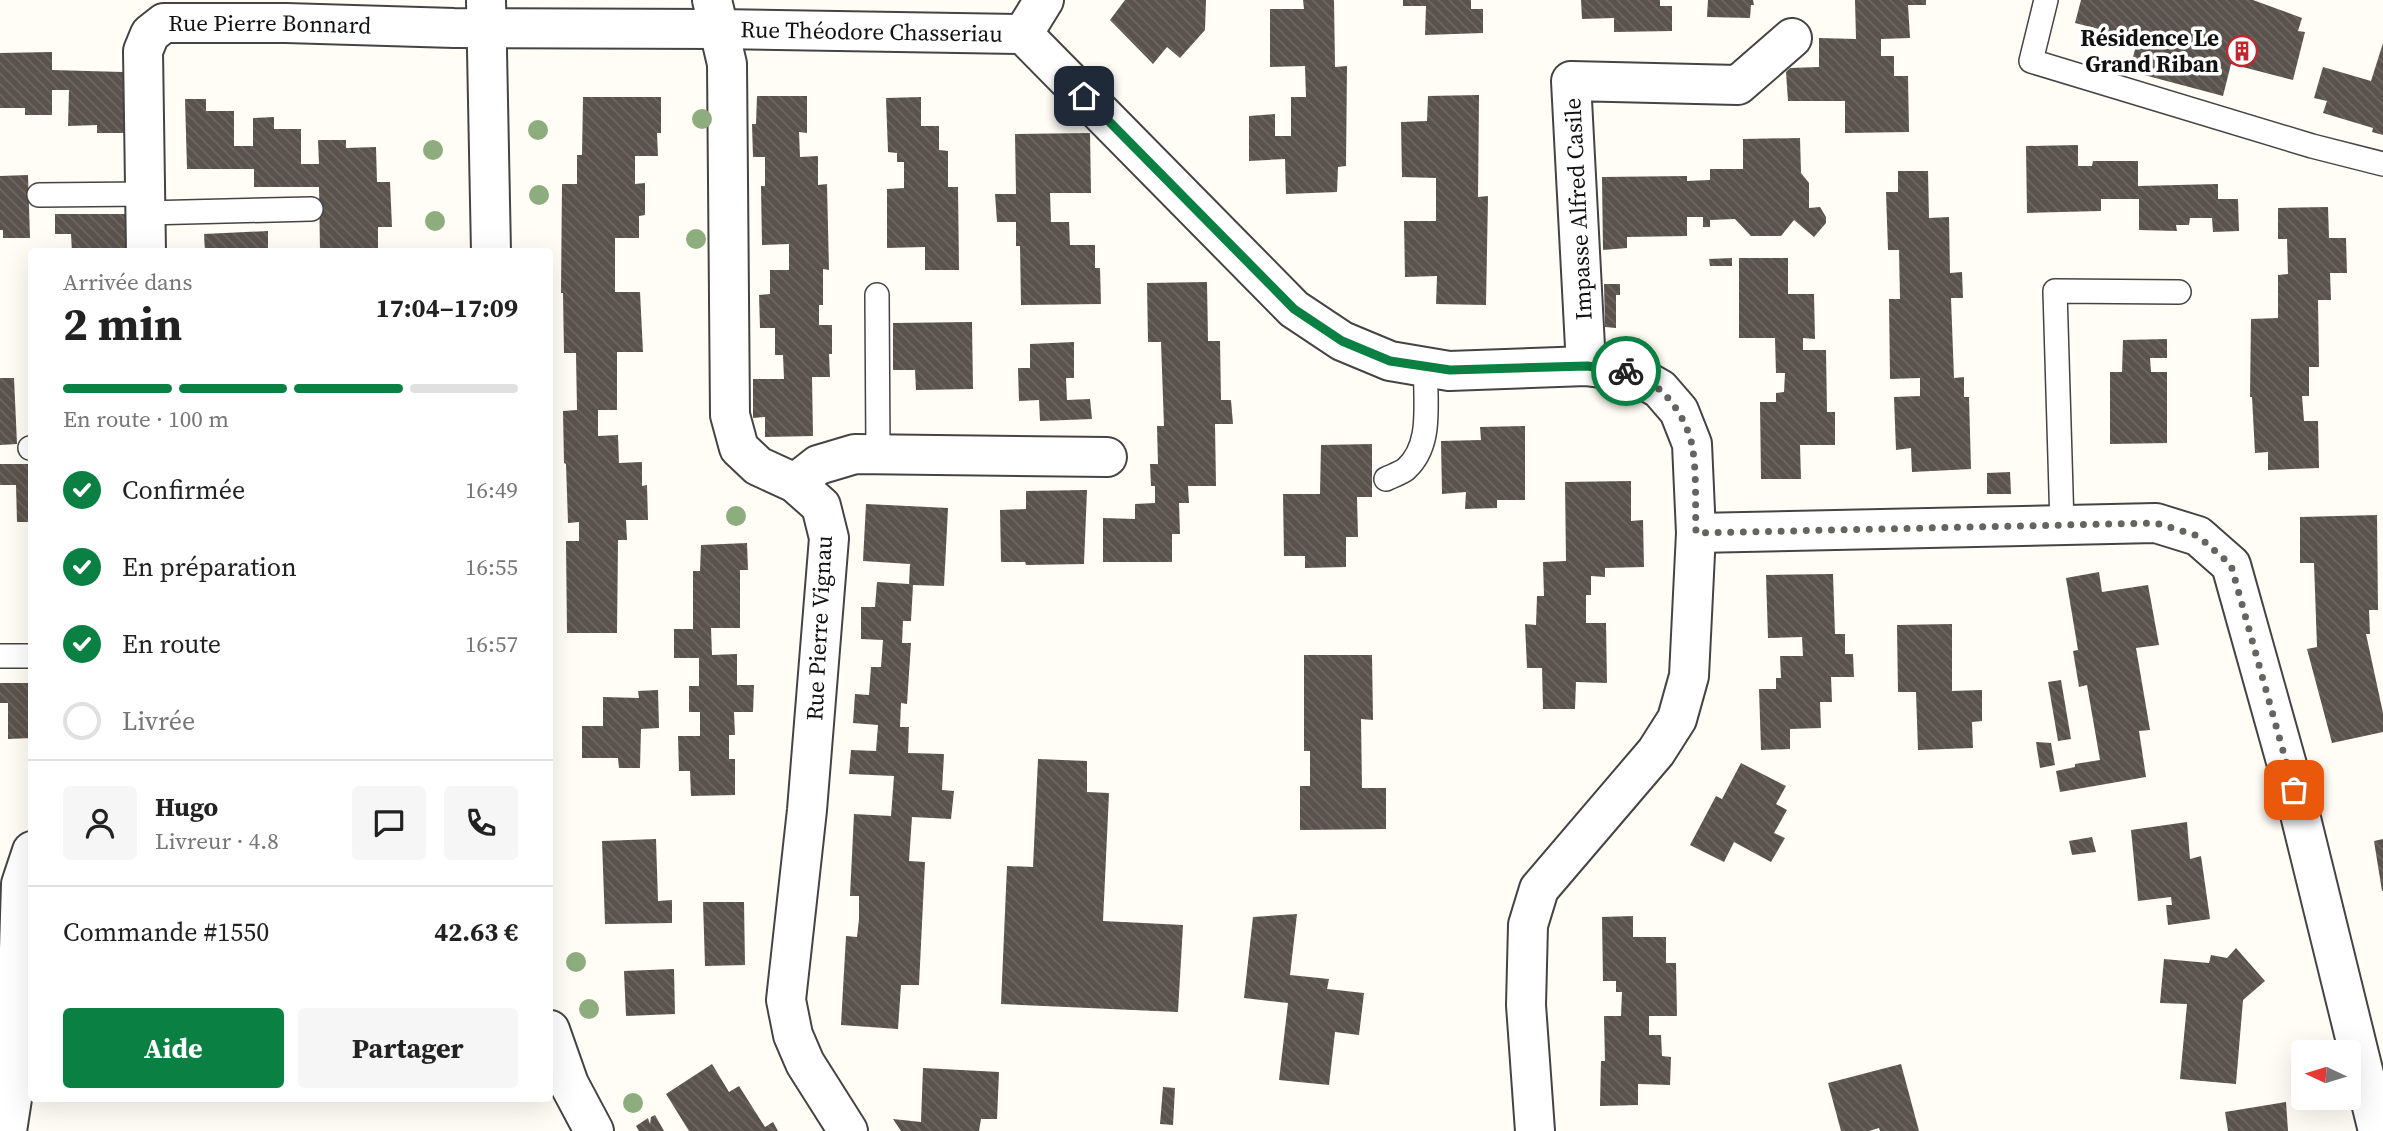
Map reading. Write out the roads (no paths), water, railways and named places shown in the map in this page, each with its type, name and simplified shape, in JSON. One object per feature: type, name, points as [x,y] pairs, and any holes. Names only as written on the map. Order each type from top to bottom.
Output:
[{"type":"street","points":[[1023,34],[1044,0]]},
{"type":"street","name":"Rue Pierre Bonnard","points":[[146,248],[143,51],[150,34],[164,23],[288,11],[487,14]]},
{"type":"street","points":[[487,14],[491,248]]},
{"type":"street","name":"Rue Théodore Chasseriau","points":[[487,14],[715,14],[1023,34],[1294,309],[1342,341],[1390,361],[1426,367],[1450,370],[1587,366],[1630,372],[1660,389],[1678,411],[1692,444],[1696,533],[1689,677],[1677,719],[1656,752],[1539,888],[1528,925],[1526,1005],[1535,1131]]},
{"type":"street","name":"Rue Pierre Vignau","points":[[715,14],[727,64],[730,415],[739,448],[758,466],[795,483],[821,506],[829,538],[807,810],[786,1000],[793,1035],[805,1063],[848,1131]]},
{"type":"street","name":"Impasse Alfred Casile","points":[[1587,366],[1571,81],[1738,85],[1792,37]]},
{"type":"street","points":[[795,483],[818,465],[855,454],[1107,457]]},
{"type":"street","points":[[1696,533],[2156,523],[2198,536],[2231,565],[2294,790],[2378,1131]]},
{"type":"street","points":[[8,1131],[15,1079],[21,884],[28,863]]},
{"type":"street","points":[[553,1039],[569,1084],[594,1131]]},
{"type":"lane","points":[[2046,0],[2031,61],[2312,146],[2383,164]]},
{"type":"lane","points":[[39,195],[145,203],[311,209]]},
{"type":"lane","points":[[2062,525],[2055,291],[2179,292]]},
{"type":"lane","points":[[877,295],[878,454]]},
{"type":"lane","points":[[1385,479],[1405,470],[1421,450],[1426,425],[1426,367]]},
{"type":"lane","points":[[1,656],[28,656]]},
{"type":"place","name":"Résidence Le Grand Riban","points":[[2242,51]]}]
